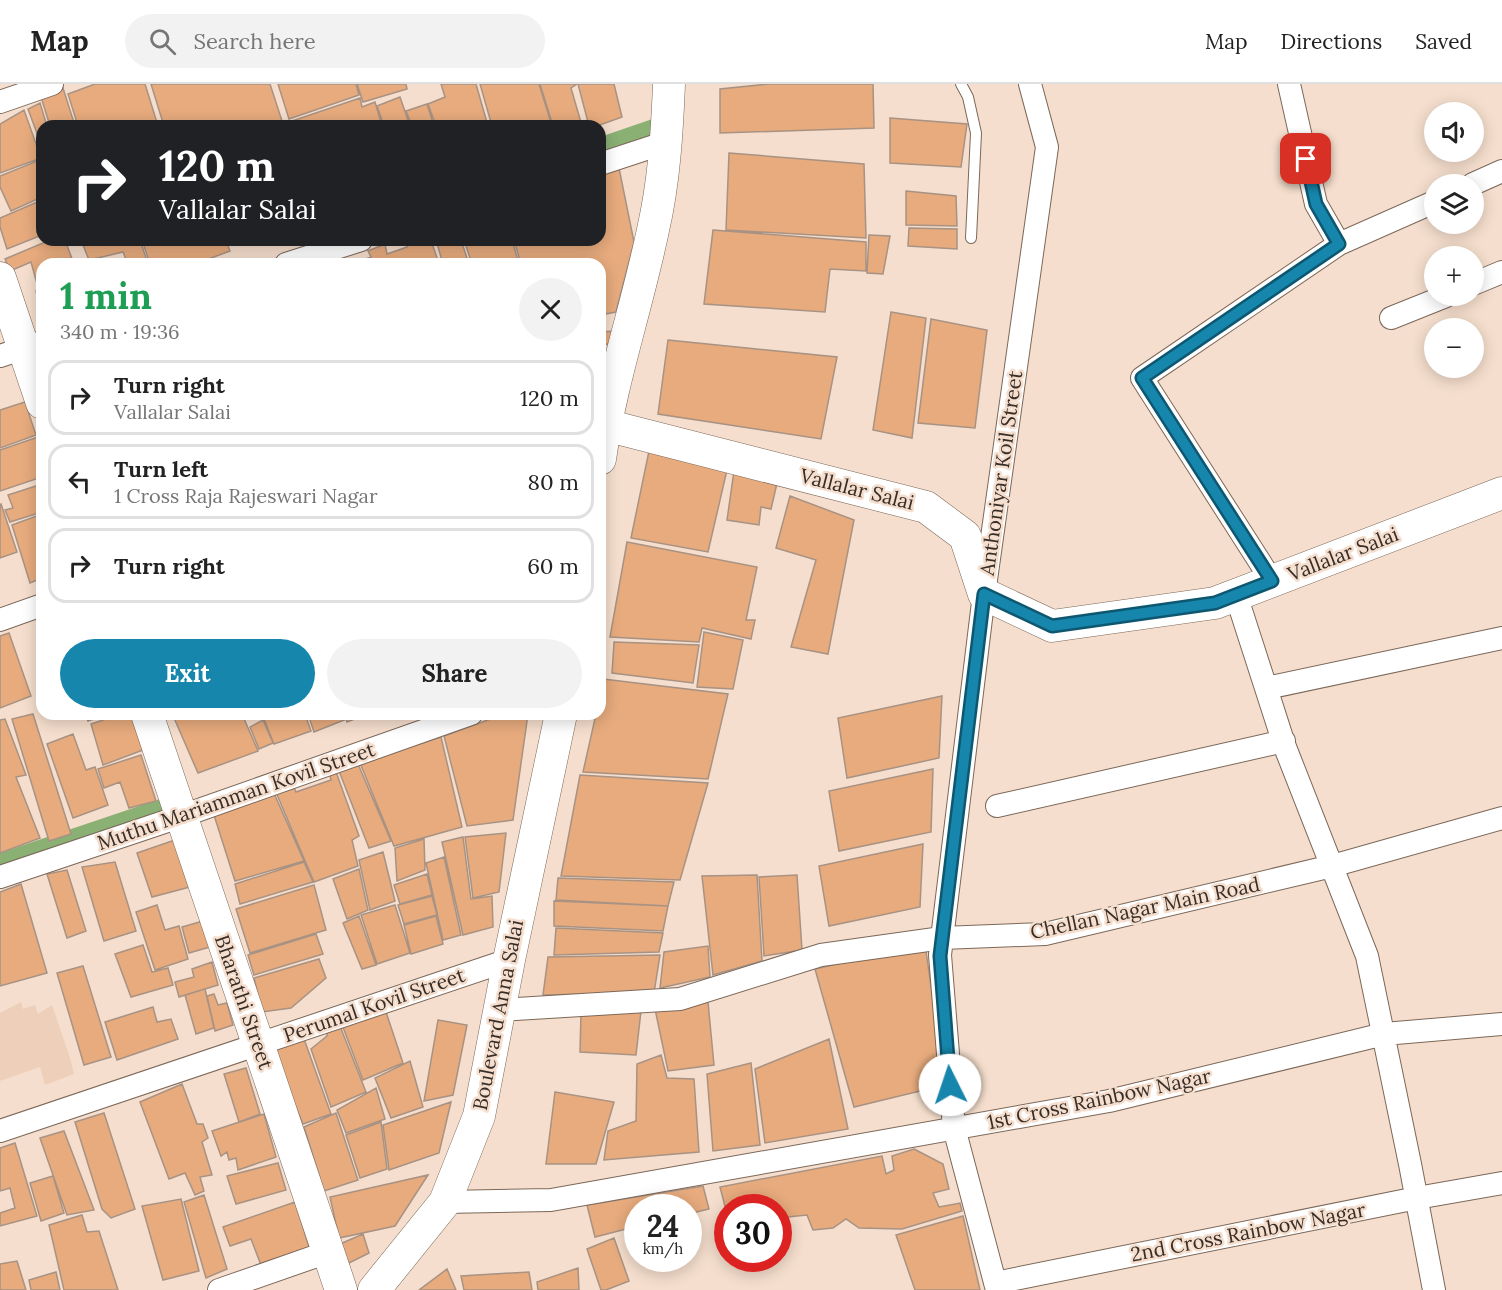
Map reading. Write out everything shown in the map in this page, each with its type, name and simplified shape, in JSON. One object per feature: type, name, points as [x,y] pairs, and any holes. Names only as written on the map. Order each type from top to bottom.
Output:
[{"type":"street","points":[[0,102],[52,84]]},
{"type":"street","points":[[606,410],[654,229],[667,142],[669,84]]},
{"type":"street","name":"Anthoniyar Koil Street","points":[[996,1286],[954,1128],[940,956],[984,594],[1047,147],[1030,84]]},
{"type":"street","points":[[1289,84],[1316,204],[1339,244]]},
{"type":"street","points":[[606,162],[667,142]]},
{"type":"street","points":[[1484,179],[1502,171]]},
{"type":"street","points":[[1272,581],[1142,378],[1339,244],[1424,206]]},
{"type":"street","points":[[305,258],[342,246]]},
{"type":"street","points":[[1484,279],[1502,272]]},
{"type":"street","points":[[0,278],[36,387]]},
{"type":"street","points":[[1391,318],[1424,305]]},
{"type":"street","name":"Vallalar Salai","points":[[606,426],[926,507],[965,536],[984,594],[1052,626],[1215,603],[1502,493]]},
{"type":"street","points":[[1236,595],[1284,741],[1367,956],[1434,1290]]},
{"type":"street","points":[[0,620],[36,607]]},
{"type":"street","points":[[1267,688],[1502,638]]},
{"type":"street","name":"Bharathi Street","points":[[149,720],[341,1290]]},
{"type":"street","name":"Muthu Mariamman Kovil Street","points":[[0,877],[182,816],[454,720]]},
{"type":"street","name":"Boulevard Anna Salai","points":[[374,1290],[445,1202],[479,1116],[560,720]]},
{"type":"street","points":[[997,806],[1284,741]]},
{"type":"street","name":"Chellan Nagar Main Road","points":[[499,1010],[680,999],[821,955],[942,938],[1045,933],[1332,866],[1502,818]]},
{"type":"street","name":"Perumal Kovil Street","points":[[0,1131],[509,960]]},
{"type":"street","name":"1st Cross Rainbow Nagar","points":[[445,1202],[551,1200],[1109,1101],[1384,1034],[1502,1024]]},
{"type":"street","name":"2nd Cross Rainbow Nagar","points":[[996,1286],[1417,1198],[1502,1183]]},
{"type":"street","points":[[219,1290],[328,1252]]},
{"type":"lane","points":[[961,84],[968,97],[976,133],[971,238]]},
{"type":"shaded area","points":[[21,1002],[23,1009],[35,1005],[38,1014],[52,1005],[74,1074],[45,1085],[40,1067],[0,1081],[0,1013]]},
{"type":"green space","points":[[664,115],[663,141],[606,159],[606,135]]},
{"type":"green space","points":[[166,797],[182,816],[0,869],[0,853]]},
{"type":"building","points":[[95,84],[145,84],[156,120],[76,120],[68,94]]},
{"type":"building","points":[[151,84],[270,84],[282,120],[162,120]]},
{"type":"building","points":[[278,84],[356,84],[359,95],[289,119]]},
{"type":"building","points":[[357,84],[406,84],[407,89],[363,102]]},
{"type":"building","points":[[441,84],[476,84],[486,120],[434,120],[428,104],[445,97]]},
{"type":"building","points":[[480,84],[539,84],[550,120],[490,120]]},
{"type":"building","points":[[540,84],[577,84],[571,88],[580,120],[551,120]]},
{"type":"building","points":[[578,84],[614,84],[622,117],[606,123],[606,120],[587,120]]},
{"type":"building","points":[[768,84],[873,84],[874,128],[720,133],[720,89]]},
{"type":"building","points":[[63,88],[73,120],[48,120],[41,97]]},
{"type":"building","points":[[400,97],[408,120],[382,120],[377,106]]},
{"type":"building","points":[[360,98],[362,107],[375,102],[380,120],[295,120]]},
{"type":"building","points":[[40,103],[45,120],[36,120],[36,131],[28,109]]},
{"type":"building","points":[[427,104],[432,120],[410,120],[406,111]]},
{"type":"building","points":[[24,110],[36,144],[36,160],[0,173],[0,124]]},
{"type":"building","points":[[890,118],[967,124],[961,167],[890,163]]},
{"type":"building","points":[[729,153],[864,164],[866,238],[726,230]]},
{"type":"building","points":[[36,161],[36,200],[11,211],[0,187],[0,176]]},
{"type":"building","points":[[619,168],[634,242],[616,312],[606,314],[606,258],[519,258],[516,246],[606,246],[606,171]]},
{"type":"building","points":[[906,191],[956,196],[957,226],[906,225]]},
{"type":"building","points":[[36,203],[36,237],[7,249],[0,227],[0,218]]},
{"type":"building","points":[[909,228],[957,229],[957,249],[908,246]]},
{"type":"building","points":[[713,230],[866,242],[866,271],[830,269],[825,312],[704,304]]},
{"type":"building","points":[[869,235],[890,236],[883,274],[867,273]]},
{"type":"building","points":[[36,246],[67,246],[72,258],[36,258],[36,280],[31,262],[10,271],[5,259]]},
{"type":"building","points":[[83,246],[142,246],[146,258],[126,258],[123,252],[88,258]]},
{"type":"building","points":[[144,246],[228,246],[230,251],[211,258],[148,258]]},
{"type":"building","points":[[380,246],[385,246],[387,254],[407,247],[433,246],[437,258],[368,258],[371,257],[368,251]]},
{"type":"building","points":[[438,246],[463,246],[467,258],[441,258]]},
{"type":"building","points":[[466,246],[514,246],[517,258],[470,258]]},
{"type":"building","points":[[891,312],[926,318],[912,438],[873,430]]},
{"type":"building","points":[[931,319],[987,330],[975,428],[918,423]]},
{"type":"building","points":[[614,331],[612,342],[606,344],[606,332]]},
{"type":"building","points":[[668,340],[837,357],[821,439],[658,414]]},
{"type":"building","points":[[25,402],[36,435],[0,448],[0,410]]},
{"type":"building","points":[[36,438],[36,479],[0,491],[0,450]]},
{"type":"building","points":[[649,451],[730,457],[708,552],[631,538]]},
{"type":"building","points":[[734,471],[778,479],[771,509],[761,507],[759,525],[727,520]]},
{"type":"building","points":[[36,486],[36,514],[10,522],[5,510],[13,508],[8,495]]},
{"type":"building","points":[[790,496],[854,520],[828,654],[791,647],[816,560],[776,548]]},
{"type":"building","points":[[0,505],[17,552],[0,558]]},
{"type":"building","points":[[36,516],[36,580],[30,583],[12,525]]},
{"type":"building","points":[[627,542],[757,567],[746,620],[755,620],[751,639],[702,628],[699,642],[610,637]]},
{"type":"building","points":[[704,632],[743,640],[733,689],[697,687]]},
{"type":"building","points":[[9,633],[31,696],[0,708],[0,636]]},
{"type":"building","points":[[614,642],[699,645],[693,683],[612,673]]},
{"type":"building","points":[[606,679],[728,694],[708,779],[583,772],[595,720],[606,720]]},
{"type":"building","points":[[942,696],[939,758],[847,778],[838,718]]},
{"type":"building","points":[[33,714],[71,834],[49,841],[12,719]]},
{"type":"building","points":[[5,719],[26,775],[16,777],[40,838],[0,853],[0,720]]},
{"type":"building","points":[[103,720],[133,720],[143,750],[103,765],[91,724]]},
{"type":"building","points":[[175,720],[245,720],[258,751],[198,773]]},
{"type":"building","points":[[263,720],[273,743],[259,749],[250,727]]},
{"type":"building","points":[[264,720],[307,720],[311,731],[274,744]]},
{"type":"building","points":[[310,720],[344,720],[314,732]]},
{"type":"building","points":[[488,720],[527,720],[513,820],[467,826],[444,736]]},
{"type":"building","points":[[73,734],[86,770],[95,767],[108,805],[73,818],[47,744]]},
{"type":"building","points":[[441,737],[462,827],[394,846],[360,763]]},
{"type":"building","points":[[141,755],[156,801],[129,808],[120,782],[104,788],[98,769]]},
{"type":"building","points":[[358,764],[391,841],[369,848],[339,771]]},
{"type":"building","points":[[335,769],[359,836],[352,840],[358,866],[314,882],[275,790],[292,783],[296,792],[331,780],[329,771]]},
{"type":"building","points":[[933,769],[931,832],[839,851],[829,791]]},
{"type":"building","points":[[580,775],[708,783],[680,880],[561,876]]},
{"type":"building","points":[[273,791],[304,861],[235,881],[213,812]]},
{"type":"building","points":[[506,833],[499,892],[473,898],[465,837]]},
{"type":"building","points":[[463,837],[471,899],[492,896],[493,927],[463,935],[442,842]]},
{"type":"building","points":[[424,839],[425,870],[397,881],[395,848]]},
{"type":"building","points":[[175,840],[190,887],[152,897],[137,853]]},
{"type":"building","points":[[923,844],[920,907],[829,926],[819,866]]},
{"type":"building","points":[[383,852],[395,901],[370,910],[359,860]]},
{"type":"building","points":[[444,857],[461,935],[443,940],[426,863]]},
{"type":"building","points":[[115,862],[136,931],[104,941],[82,867]]},
{"type":"building","points":[[304,862],[313,882],[240,904],[235,884]]},
{"type":"building","points":[[359,869],[368,910],[347,919],[333,879]]},
{"type":"building","points":[[67,870],[86,931],[67,938],[47,874]]},
{"type":"building","points":[[427,874],[432,895],[400,904],[394,885]]},
{"type":"building","points":[[757,875],[762,961],[713,975],[702,876]]},
{"type":"building","points":[[797,875],[802,950],[764,956],[759,877]]},
{"type":"building","points":[[558,878],[674,882],[668,906],[556,900]]},
{"type":"building","points":[[21,884],[47,973],[0,986],[0,892]]},
{"type":"building","points":[[314,885],[326,930],[250,953],[236,909]]},
{"type":"building","points":[[432,896],[437,915],[404,924],[398,905]]},
{"type":"building","points":[[554,901],[668,906],[663,931],[554,926]]},
{"type":"building","points":[[157,905],[165,930],[179,926],[188,959],[155,970],[136,912]]},
{"type":"building","points":[[395,905],[410,953],[377,964],[361,915]]},
{"type":"building","points":[[359,916],[376,965],[362,969],[343,923]]},
{"type":"building","points":[[436,916],[443,944],[411,954],[404,925]]},
{"type":"building","points":[[203,921],[210,947],[189,953],[182,927]]},
{"type":"building","points":[[556,928],[663,933],[659,952],[554,955]]},
{"type":"building","points":[[316,934],[323,954],[254,975],[248,955]]},
{"type":"building","points":[[925,944],[945,1085],[854,1107],[815,969]]},
{"type":"building","points":[[143,945],[152,972],[168,968],[173,985],[131,997],[115,954]]},
{"type":"building","points":[[708,946],[710,977],[660,988],[664,952]]},
{"type":"building","points":[[660,955],[654,993],[543,995],[548,957]]},
{"type":"building","points":[[319,959],[326,978],[291,1008],[262,1012],[254,978]]},
{"type":"building","points":[[212,962],[218,985],[179,997],[175,982],[194,977],[192,969]]},
{"type":"building","points":[[83,966],[111,1057],[84,1065],[57,973]]},
{"type":"building","points":[[205,989],[214,1028],[196,1034],[185,995]]},
{"type":"building","points":[[214,994],[218,1005],[227,1003],[233,1025],[215,1031],[207,996]]},
{"type":"building","points":[[708,1002],[714,1065],[668,1071],[655,1009]]},
{"type":"building","points":[[384,1006],[403,1063],[363,1080],[341,1022]]},
{"type":"building","points":[[153,1007],[157,1022],[171,1019],[178,1039],[117,1060],[105,1022]]},
{"type":"building","points":[[641,1011],[636,1055],[580,1052],[581,1012]]},
{"type":"building","points":[[438,1020],[467,1025],[453,1095],[424,1101]]},
{"type":"building","points":[[340,1026],[366,1092],[331,1107],[311,1049],[327,1036],[327,1031]]},
{"type":"building","points":[[304,1039],[331,1114],[303,1124],[272,1050]]},
{"type":"building","points":[[829,1039],[848,1129],[765,1143],[755,1069]]},
{"type":"building","points":[[661,1055],[667,1078],[694,1079],[699,1152],[604,1160],[608,1131],[636,1121],[637,1064]]},
{"type":"building","points":[[410,1061],[423,1107],[391,1118],[375,1078]]},
{"type":"building","points":[[751,1063],[760,1145],[713,1151],[707,1074]]},
{"type":"building","points":[[246,1068],[260,1114],[239,1122],[224,1074]]},
{"type":"building","points":[[182,1084],[197,1124],[203,1124],[208,1138],[202,1142],[212,1175],[200,1177],[204,1191],[195,1195],[185,1173],[169,1179],[140,1102]]},
{"type":"building","points":[[376,1088],[385,1119],[346,1133],[337,1110]]},
{"type":"building","points":[[555,1092],[614,1102],[596,1164],[546,1164]]},
{"type":"building","points":[[451,1102],[439,1153],[389,1170],[383,1125]]},
{"type":"building","points":[[104,1113],[135,1209],[111,1218],[102,1209],[75,1122]]},
{"type":"building","points":[[336,1113],[358,1180],[324,1191],[304,1127]]},
{"type":"building","points":[[264,1114],[276,1157],[238,1170],[236,1158],[229,1160],[227,1152],[221,1156],[212,1131]]},
{"type":"building","points":[[381,1122],[387,1169],[360,1178],[346,1135]]},
{"type":"building","points":[[64,1131],[94,1210],[67,1215],[40,1138]]},
{"type":"building","points":[[15,1143],[37,1216],[0,1226],[0,1213],[15,1208],[10,1188],[0,1191],[0,1148]]},
{"type":"building","points":[[914,1149],[943,1164],[949,1189],[933,1193],[939,1207],[960,1203],[962,1211],[902,1229],[859,1228],[846,1219],[833,1228],[813,1230],[807,1215],[792,1217],[792,1194],[722,1194],[720,1187],[882,1156],[886,1174],[894,1170],[892,1156]]},
{"type":"building","points":[[278,1163],[286,1190],[236,1204],[227,1176]]},
{"type":"building","points":[[428,1175],[395,1226],[339,1238],[330,1197]]},
{"type":"building","points":[[53,1176],[64,1213],[41,1221],[30,1183]]},
{"type":"building","points":[[703,1186],[709,1209],[702,1211],[702,1194],[654,1194]]},
{"type":"building","points":[[204,1195],[227,1269],[206,1278],[184,1202]]},
{"type":"building","points":[[181,1199],[199,1271],[163,1280],[142,1206]]},
{"type":"building","points":[[624,1199],[624,1230],[595,1237],[587,1205]]},
{"type":"building","points":[[295,1202],[309,1247],[261,1265],[251,1239],[230,1246],[223,1227]]},
{"type":"building","points":[[82,1215],[87,1232],[99,1231],[118,1290],[64,1290],[49,1225]]},
{"type":"building","points":[[963,1216],[980,1290],[915,1290],[896,1235]]},
{"type":"building","points":[[363,1234],[369,1253],[349,1263],[340,1244]]},
{"type":"building","points":[[614,1238],[629,1281],[601,1290],[587,1249]]},
{"type":"building","points":[[17,1261],[26,1290],[0,1290],[0,1264]]},
{"type":"building","points":[[578,1268],[579,1290],[538,1290],[537,1282]]},
{"type":"building","points":[[447,1269],[456,1290],[419,1290]]},
{"type":"building","points":[[56,1272],[60,1290],[31,1290],[29,1280]]},
{"type":"building","points":[[529,1272],[532,1290],[464,1290],[461,1276]]},
{"type":"route","points":[[950,1085],[940,956],[984,594],[1052,626],[1215,603],[1272,581],[1142,378],[1339,244],[1316,204],[1306,159]]}]
